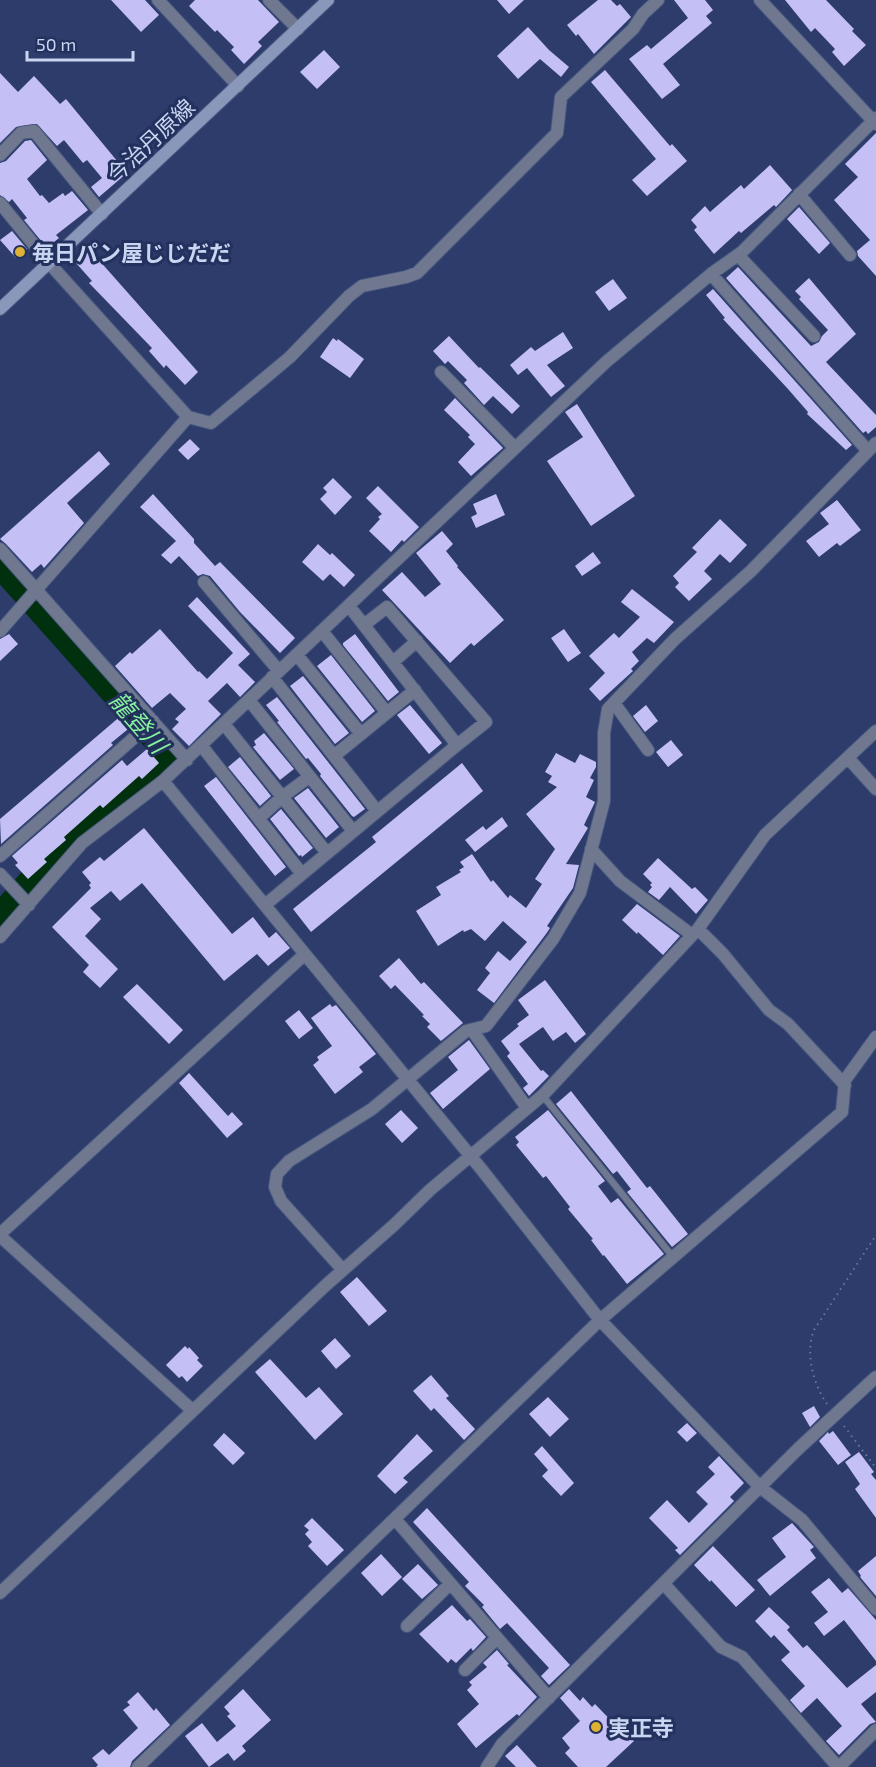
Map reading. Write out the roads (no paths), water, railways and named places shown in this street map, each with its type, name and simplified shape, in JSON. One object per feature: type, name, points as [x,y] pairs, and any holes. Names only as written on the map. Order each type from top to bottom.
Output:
[{"type":"main road","name":"今治丹原線","points":[[0,309],[328,0]]},
{"type":"street","points":[[158,0],[237,86]]},
{"type":"street","points":[[269,0],[298,29]]},
{"type":"street","points":[[0,203],[49,263],[188,417],[211,423],[290,357],[349,296],[362,286],[417,273],[557,133],[561,97],[633,29],[658,0]]},
{"type":"street","points":[[0,937],[82,843],[187,760],[514,447],[606,362],[711,274],[738,255],[875,121],[760,0]]},
{"type":"street","points":[[0,155],[21,133],[34,131],[102,214]]},
{"type":"street","points":[[799,194],[850,255]]},
{"type":"street","points":[[738,255],[814,336]]},
{"type":"street","points":[[343,1270],[282,1201],[275,1187],[277,1174],[289,1161],[372,1109],[466,1031],[486,1026],[553,939],[580,893],[604,801],[604,733],[608,709],[675,639],[751,571],[872,447],[711,274]]},
{"type":"street","points":[[441,372],[514,447]]},
{"type":"street","points":[[0,631],[188,417]]},
{"type":"street","points":[[0,549],[187,760]]},
{"type":"street","points":[[204,582],[377,811]]},
{"type":"street","points":[[349,606],[457,745]]},
{"type":"street","points":[[265,905],[486,722],[387,607],[364,625]]},
{"type":"street","points":[[322,631],[387,713]]},
{"type":"street","points":[[393,662],[417,641]]},
{"type":"street","points":[[297,655],[361,734]]},
{"type":"street","points":[[334,756],[415,690]]},
{"type":"street","points":[[249,700],[353,831]]},
{"type":"street","points":[[614,703],[648,750]]},
{"type":"street","points":[[0,856],[153,721]]},
{"type":"street","points":[[225,724],[327,853]]},
{"type":"street","points":[[0,1593],[343,1270],[469,1155],[543,1095],[695,932],[765,835],[876,731]]},
{"type":"street","points":[[201,746],[302,874]]},
{"type":"street","points":[[848,758],[876,789]]},
{"type":"street","points":[[259,818],[309,777]]},
{"type":"street","points":[[163,781],[469,1155],[600,1320],[760,1487],[802,1520],[876,1609]]},
{"type":"street","points":[[591,849],[620,881],[723,954],[769,1010],[788,1024],[845,1084]]},
{"type":"street","points":[[0,874],[29,905]]},
{"type":"street","points":[[192,1410],[2,1240],[305,954]]},
{"type":"street","points":[[472,1030],[527,1108]]},
{"type":"street","points":[[138,1767],[600,1320],[842,1113],[845,1080],[876,1036]]},
{"type":"street","points":[[487,1767],[502,1744],[760,1487],[876,1377]]},
{"type":"street","points":[[395,1519],[549,1698]]},
{"type":"street","points":[[407,1626],[450,1584]]},
{"type":"street","points":[[664,1584],[721,1647],[742,1657],[843,1765],[876,1731]]},
{"type":"street","points":[[465,1670],[497,1638]]},
{"type":"lane","points":[[543,1095],[673,1257]]},
{"type":"waterway","name":"龍登川","points":[[0,565],[171,757],[71,836],[0,916]]},
{"type":"place","name":"毎日パン屋じじだだ","points":[[20,252]]},
{"type":"place","name":"実正寺","points":[[596,1727]]}]
